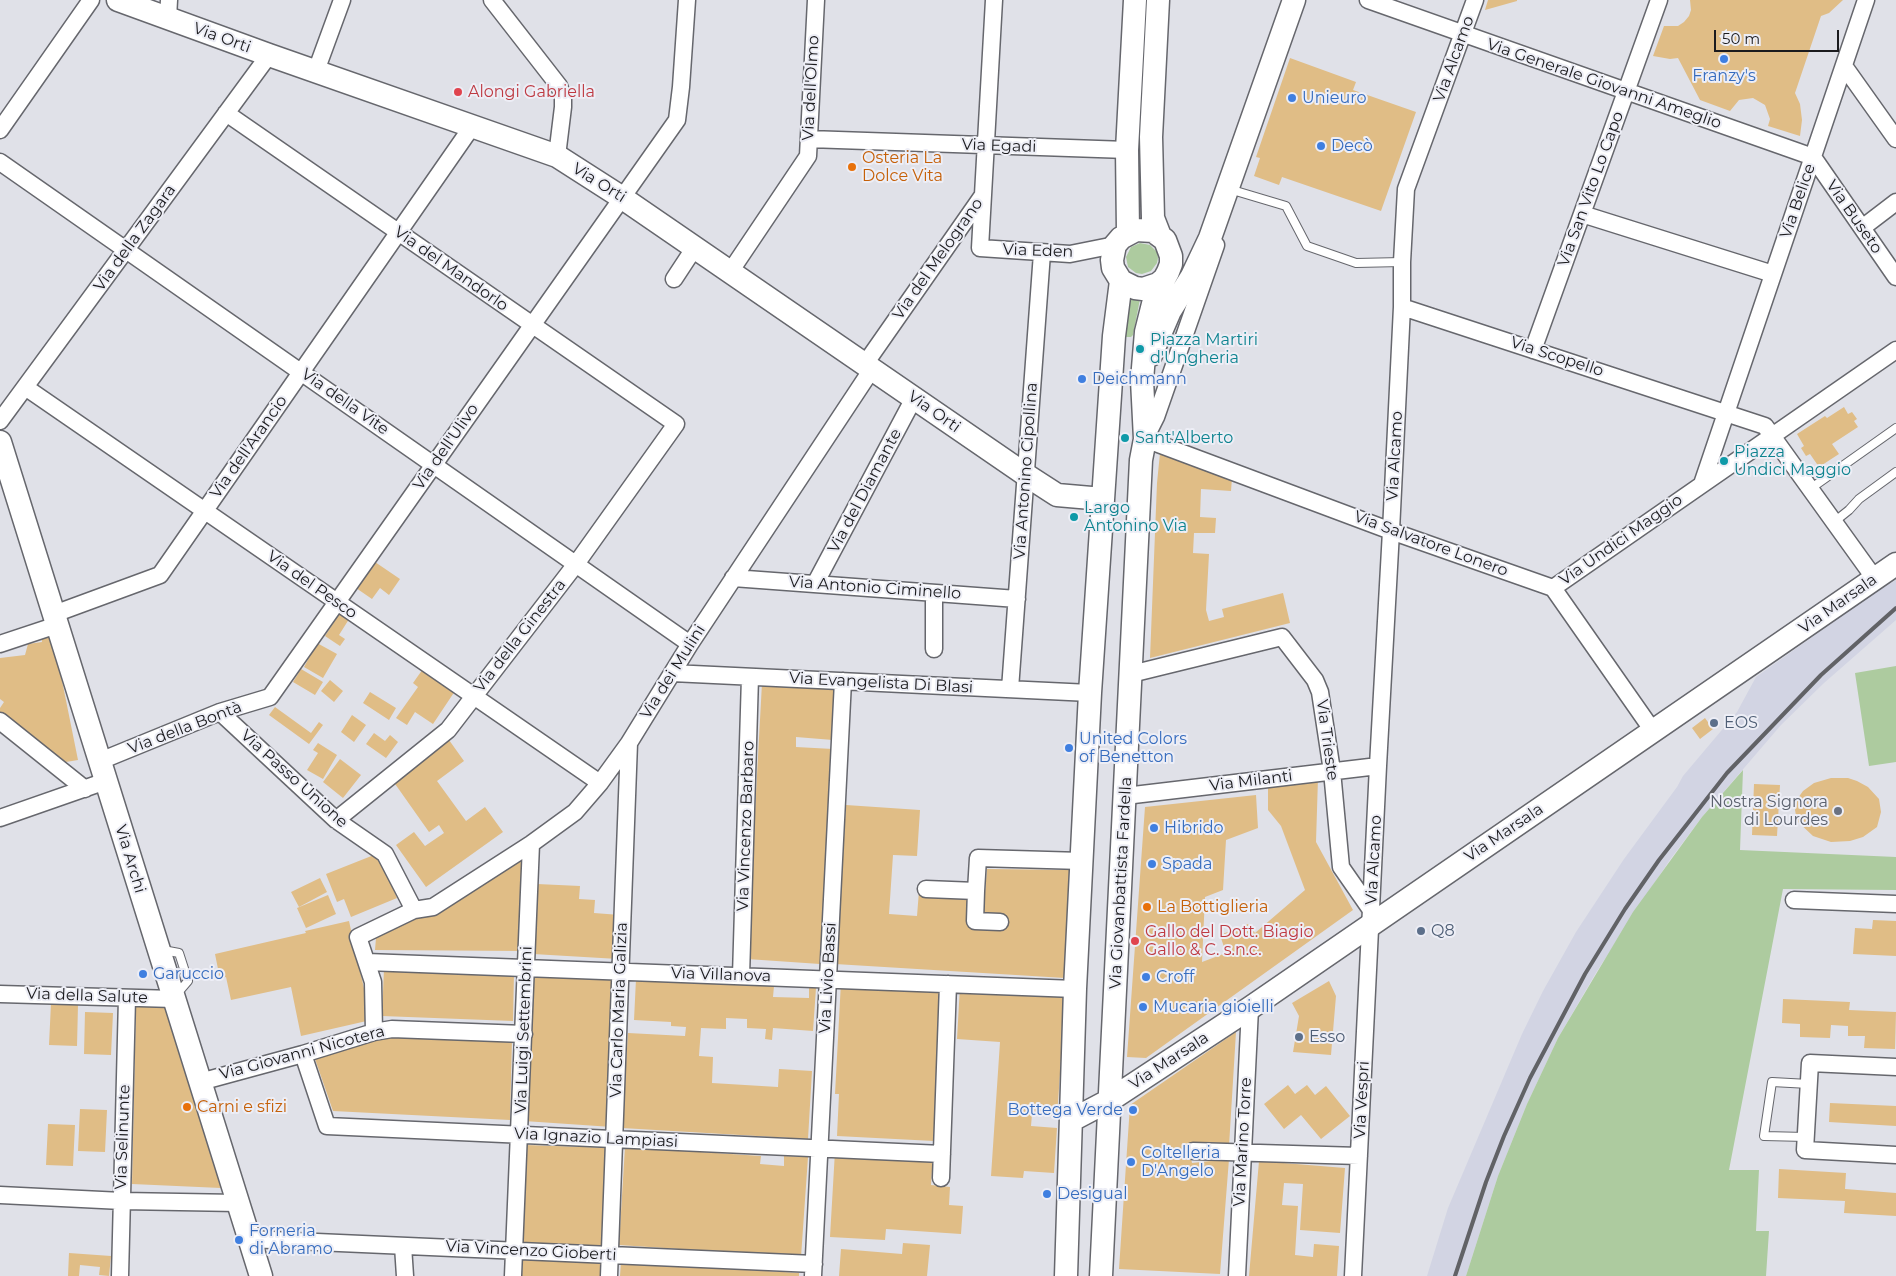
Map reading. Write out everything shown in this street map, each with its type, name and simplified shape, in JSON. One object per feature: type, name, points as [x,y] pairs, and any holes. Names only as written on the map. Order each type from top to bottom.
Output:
[{"type":"main road","name":"Via Orti","points":[[118,0],[168,9],[269,55],[471,128],[557,156],[622,197],[1057,495],[1103,499]]},
{"type":"main road","points":[[1134,0],[1127,142],[1113,242],[1113,268],[1121,281],[1135,288],[1150,288],[1207,242]]},
{"type":"main road","points":[[1142,380],[1149,315],[1155,296],[1166,276],[1171,256],[1153,218],[1152,136],[1158,0]]},
{"type":"main road","points":[[1142,380],[1154,346],[1170,311],[1192,276],[1218,216],[1294,0]]},
{"type":"main road","points":[[1113,242],[1136,230],[1145,229],[1153,231],[1175,244],[1191,247],[1207,242]]},
{"type":"main road","points":[[1066,1276],[1075,988],[1090,694],[1114,336],[1121,281]]},
{"type":"main road","name":"Via Giovanbattista Fardella","points":[[1101,1276],[1143,449],[1142,380]]},
{"type":"main road","name":"Via Archi","points":[[0,442],[55,620],[97,777],[158,949],[261,1276]]},
{"type":"main road","name":"Via Marsala","points":[[1072,1120],[1110,1100],[1250,1008],[1371,917],[1653,731],[1896,564]]},
{"type":"street","points":[[0,130],[91,0]]},
{"type":"street","points":[[316,71],[342,0]]},
{"type":"street","points":[[492,0],[558,86],[563,98],[563,107],[557,156]]},
{"type":"street","name":"Via dell'Ulivo","points":[[270,697],[677,120],[681,87],[686,0]]},
{"type":"street","name":"Via dell'Olmo","points":[[730,272],[808,156],[816,0]]},
{"type":"street","name":"Via del Melograno","points":[[869,367],[983,195],[994,0]]},
{"type":"street","name":"Via Generale Giovanni Ameglio","points":[[1368,0],[1813,157]]},
{"type":"street","name":"Via Alcamo","points":[[1371,917],[1392,531],[1406,189],[1476,0]]},
{"type":"street","name":"Via San Vito Lo Capo","points":[[1533,350],[1659,0]]},
{"type":"street","name":"Via Belice","points":[[1696,489],[1723,407],[1773,274],[1866,0]]},
{"type":"street","name":"Via della Zagara","points":[[0,421],[269,55]]},
{"type":"street","points":[[1844,66],[1896,139]]},
{"type":"street","name":"Via del Mandorlo","points":[[226,113],[676,424]]},
{"type":"street","name":"Via dell'Arancio","points":[[0,644],[160,575],[471,128]]},
{"type":"street","name":"Via Egadi","points":[[809,138],[1100,149],[1127,142]]},
{"type":"street","name":"Via Buseto","points":[[1813,157],[1896,277]]},
{"type":"street","name":"Via della Vite","points":[[0,162],[302,371],[690,644]]},
{"type":"street","name":"Via Eden","points":[[983,195],[980,248],[1070,254],[1113,242]]},
{"type":"street","points":[[1862,228],[1896,202]]},
{"type":"street","points":[[1582,214],[1773,274]]},
{"type":"street","points":[[1143,449],[1216,248],[1218,216]]},
{"type":"street","points":[[674,279],[695,247]]},
{"type":"street","name":"Via Antonino Cipollina","points":[[1010,689],[1042,253]]},
{"type":"street","name":"Via Scopello","points":[[1402,307],[1533,350],[1723,407],[1765,426],[1778,435],[1810,489],[1875,579]]},
{"type":"street","points":[[1778,435],[1896,350]]},
{"type":"street","name":"Via dei Mulini","points":[[414,910],[433,907],[531,844],[575,812],[629,743],[690,644],[869,367]]},
{"type":"street","name":"Via del Pesco","points":[[25,388],[473,696],[603,778],[627,787]]},
{"type":"street","name":"Via del Diamante","points":[[815,584],[914,398]]},
{"type":"street","name":"Via della Ginestra","points":[[336,820],[448,730],[576,564],[676,424]]},
{"type":"street","name":"Via Undici Maggio","points":[[1553,588],[1778,435]]},
{"type":"street","name":"Via Salvatore Lonero","points":[[1143,449],[1392,531],[1553,588]]},
{"type":"street","name":"Via Antonio Ciminello","points":[[733,578],[1017,599]]},
{"type":"street","points":[[1553,588],[1653,731]]},
{"type":"street","points":[[934,593],[934,649]]},
{"type":"street","name":"Via Trieste","points":[[1131,674],[1282,637],[1315,680],[1320,692],[1332,771],[1341,867],[1371,917]]},
{"type":"street","name":"Via Evangelista Di Blasi","points":[[672,673],[1090,694]]},
{"type":"street","name":"Via Vincenzo Barbaro","points":[[741,976],[750,677]]},
{"type":"street","name":"Via Livio Bassi","points":[[814,1270],[843,681]]},
{"type":"street","name":"Via della Bontà","points":[[0,818],[97,777],[220,712],[270,697]]},
{"type":"street","name":"Via Passo Unione","points":[[220,712],[336,820],[385,854],[414,910]]},
{"type":"street","points":[[0,721],[97,777]]},
{"type":"street","name":"Via Carlo Maria Galizia","points":[[609,1276],[629,743]]},
{"type":"street","name":"Via Milanti","points":[[1125,796],[1378,766]]},
{"type":"street","name":"Via Luigi Settembrini","points":[[513,1276],[531,844]]},
{"type":"street","points":[[1000,922],[975,921],[978,858],[1082,861]]},
{"type":"street","points":[[926,889],[976,891]]},
{"type":"street","points":[[1794,900],[1896,904]]},
{"type":"street","points":[[374,1032],[373,982],[358,937],[414,910]]},
{"type":"street","name":"Via Vespri","points":[[1353,1276],[1371,917]]},
{"type":"street","name":"Via Villanova","points":[[367,962],[1075,988]]},
{"type":"street","points":[[941,1178],[948,984]]},
{"type":"street","name":"Via della Salute","points":[[0,994],[174,998]]},
{"type":"street","name":"Via Selinunte","points":[[120,1276],[127,998]]},
{"type":"street","name":"Via Marino Torre","points":[[1237,1276],[1250,1008]]},
{"type":"street","name":"Via Giovanni Nicotera","points":[[200,1082],[392,1028],[524,1034]]},
{"type":"street","name":"Via Ignazio Lampiasi","points":[[303,1054],[327,1126],[942,1154]]},
{"type":"street","points":[[1896,1067],[1810,1063],[1805,1150],[1896,1154]]},
{"type":"street","points":[[1193,1151],[1359,1156]]},
{"type":"street","points":[[0,1194],[122,1201],[238,1203]]},
{"type":"street","name":"Via Vincenzo Gioberti","points":[[249,1239],[610,1255],[814,1270]]},
{"type":"street","points":[[403,1246],[405,1276]]},
{"type":"lane","points":[[1227,189],[1286,206],[1307,246],[1356,263],[1402,262]]},
{"type":"lane","points":[[1810,489],[1896,428]]},
{"type":"lane","points":[[1834,522],[1849,510],[1859,498],[1896,472]]},
{"type":"lane","points":[[1806,1137],[1764,1136],[1772,1082],[1808,1084]]},
{"type":"shaded area","points":[[1896,580],[1896,620],[1824,683],[1781,725],[1702,817],[1669,861],[1597,971],[1558,1038],[1527,1104],[1498,1176],[1466,1276],[1427,1276],[1448,1208],[1522,1034],[1543,991],[1576,932],[1624,859],[1683,776],[1737,712],[1756,677],[1870,596]]},
{"type":"green space","points":[[1140,243],[1150,245],[1157,252],[1158,258],[1151,271],[1142,274],[1136,273],[1128,267],[1126,257],[1131,247]]},
{"type":"green space","points":[[1129,298],[1140,299],[1133,335],[1126,337],[1124,334]]},
{"type":"green space","points":[[1896,666],[1896,762],[1869,766],[1855,673]]},
{"type":"green space","points":[[1743,770],[1740,850],[1896,857],[1896,890],[1783,889],[1729,1170],[1759,1170],[1756,1231],[1769,1231],[1766,1276],[1466,1276],[1498,1176],[1527,1104],[1558,1038],[1633,912],[1702,817]]},
{"type":"building","points":[[1488,0],[1517,0],[1517,1],[1485,10]]},
{"type":"building","points":[[1690,0],[1843,0],[1829,13],[1821,16],[1795,93],[1800,104],[1802,120],[1800,136],[1768,126],[1770,119],[1765,105],[1753,98],[1739,100],[1730,111],[1700,100],[1678,58],[1670,59],[1653,56],[1664,26],[1678,26],[1689,16],[1691,10]]},
{"type":"building","points":[[1290,58],[1356,82],[1353,90],[1416,112],[1381,211],[1282,177],[1279,185],[1254,176],[1260,158],[1256,157]]},
{"type":"building","points":[[1844,407],[1848,414],[1852,412],[1857,419],[1854,421],[1858,427],[1832,444],[1839,454],[1819,467],[1810,454],[1806,456],[1801,448],[1804,446],[1797,434],[1825,416],[1827,418]]},
{"type":"building","points":[[1160,453],[1232,478],[1231,491],[1201,489],[1200,517],[1216,518],[1215,533],[1194,533],[1193,553],[1209,554],[1206,610],[1209,621],[1224,617],[1222,609],[1283,593],[1290,623],[1150,658],[1157,483]]},
{"type":"building","points":[[375,562],[400,579],[389,595],[380,588],[372,599],[356,588]]},
{"type":"building","points":[[342,610],[351,616],[339,635],[345,639],[340,646],[325,636]]},
{"type":"building","points":[[52,631],[78,760],[66,762],[0,713],[0,708],[4,702],[0,699],[0,658],[25,655],[28,644],[42,642],[41,635]]},
{"type":"building","points":[[317,643],[337,654],[323,678],[304,667]]},
{"type":"building","points":[[425,666],[457,688],[433,724],[415,712],[407,725],[396,718],[418,687],[413,683]]},
{"type":"building","points":[[301,669],[323,682],[315,695],[293,682]]},
{"type":"building","points":[[330,680],[343,691],[334,702],[321,691]]},
{"type":"building","points":[[762,683],[836,687],[833,740],[796,737],[796,747],[833,749],[820,964],[747,959]]},
{"type":"building","points":[[370,692],[396,708],[389,720],[363,703]]},
{"type":"building","points":[[275,707],[311,733],[319,722],[323,725],[309,744],[269,715]]},
{"type":"building","points":[[352,715],[366,725],[354,742],[341,732]]},
{"type":"building","points":[[1705,718],[1713,729],[1700,739],[1692,728]]},
{"type":"building","points":[[374,733],[385,741],[390,735],[398,742],[386,758],[366,744]]},
{"type":"building","points":[[449,740],[464,761],[437,781],[466,821],[485,807],[503,832],[426,887],[396,845],[414,832],[425,846],[444,833],[439,825],[429,832],[393,781]]},
{"type":"building","points":[[318,743],[337,755],[323,779],[307,770],[318,753],[313,750]]},
{"type":"building","points":[[340,759],[361,775],[343,798],[323,782]]},
{"type":"building","points":[[1318,778],[1316,842],[1353,910],[1146,1058],[1127,1057],[1145,807],[1256,795],[1258,828],[1226,840],[1223,890],[1205,897],[1202,962],[1226,953],[1220,935],[1248,924],[1255,933],[1305,890],[1281,826],[1268,810],[1268,787]]},
{"type":"building","name":"Nostra Signora di Lourdes","points":[[1831,778],[1848,778],[1868,787],[1879,799],[1881,812],[1877,827],[1863,837],[1850,841],[1831,842],[1813,836],[1797,821],[1795,810],[1798,798],[1803,791],[1814,783]]},
{"type":"building","points":[[1754,784],[1780,785],[1777,836],[1752,835]]},
{"type":"building","points":[[846,805],[920,810],[917,856],[893,855],[889,914],[917,916],[919,891],[973,895],[971,926],[1007,928],[1007,918],[983,916],[987,869],[1072,870],[1065,978],[835,964]]},
{"type":"building","points":[[379,853],[397,898],[351,917],[344,899],[337,902],[326,874]]},
{"type":"building","points":[[524,854],[522,951],[375,950],[376,938]]},
{"type":"building","points":[[320,878],[327,892],[299,907],[291,892]]},
{"type":"building","points":[[537,884],[580,886],[579,899],[595,900],[594,913],[620,915],[618,959],[533,954]]},
{"type":"building","points":[[328,895],[336,914],[306,928],[297,908]]},
{"type":"building","points":[[1873,920],[1896,921],[1896,956],[1853,954],[1855,928],[1872,929]]},
{"type":"building","points":[[349,921],[371,1020],[301,1036],[291,987],[231,1000],[226,977],[220,979],[215,954]]},
{"type":"building","points":[[384,969],[514,973],[513,1021],[382,1016]]},
{"type":"building","points":[[534,971],[617,976],[612,1127],[524,1121]]},
{"type":"building","points":[[636,979],[774,986],[773,997],[809,998],[809,987],[816,988],[813,1031],[773,1028],[772,1040],[765,1039],[766,1029],[747,1028],[747,1019],[726,1018],[726,1029],[701,1028],[699,1056],[713,1057],[712,1083],[778,1087],[779,1069],[812,1071],[808,1139],[622,1128],[628,1033],[685,1036],[686,1027],[671,1026],[671,1022],[634,1020]]},
{"type":"building","points":[[1329,981],[1336,996],[1331,1055],[1293,1052],[1299,1016],[1292,1003]]},
{"type":"building","points":[[841,982],[942,987],[934,1141],[837,1136],[839,1094],[835,1094]]},
{"type":"building","points":[[960,986],[1066,990],[1057,1116],[1032,1114],[1031,1126],[1057,1128],[1054,1173],[1024,1171],[1023,1178],[991,1176],[1000,1042],[957,1039]]},
{"type":"building","points":[[1783,999],[1850,1002],[1849,1010],[1896,1012],[1895,1049],[1864,1048],[1865,1036],[1848,1036],[1848,1026],[1831,1025],[1830,1038],[1800,1037],[1800,1024],[1782,1023]]},
{"type":"building","points":[[51,1003],[78,1005],[77,1046],[49,1045]]},
{"type":"building","points":[[164,1004],[221,1188],[132,1184],[136,1005]]},
{"type":"building","points":[[85,1012],[113,1013],[111,1055],[84,1054]]},
{"type":"building","points":[[1236,1032],[1229,1146],[1188,1144],[1192,1163],[1229,1159],[1220,1274],[1119,1269],[1130,1105]]},
{"type":"building","points":[[393,1035],[512,1039],[510,1120],[333,1111],[315,1059]]},
{"type":"building","points":[[1288,1085],[1295,1094],[1307,1085],[1315,1095],[1326,1086],[1350,1116],[1321,1139],[1301,1115],[1284,1129],[1264,1104]]},
{"type":"building","points":[[1830,1103],[1896,1106],[1896,1126],[1829,1122]]},
{"type":"building","points":[[80,1109],[107,1110],[105,1152],[78,1151]]},
{"type":"building","points":[[48,1124],[75,1125],[73,1166],[46,1165]]},
{"type":"building","points":[[526,1145],[611,1148],[608,1246],[523,1244]]},
{"type":"building","points":[[625,1147],[761,1156],[760,1164],[784,1166],[784,1156],[808,1157],[801,1257],[619,1245]]},
{"type":"building","points":[[835,1151],[933,1157],[931,1185],[950,1187],[949,1205],[963,1206],[961,1234],[886,1229],[885,1240],[830,1237]]},
{"type":"building","points":[[1259,1161],[1345,1168],[1340,1233],[1300,1230],[1303,1184],[1284,1183],[1282,1205],[1298,1206],[1295,1255],[1313,1257],[1314,1244],[1339,1246],[1337,1276],[1249,1276]]},
{"type":"building","points":[[1779,1169],[1846,1173],[1845,1189],[1896,1193],[1896,1216],[1844,1213],[1845,1201],[1778,1198]]},
{"type":"building","points":[[903,1243],[930,1245],[927,1276],[839,1276],[841,1249],[902,1254]]},
{"type":"building","points":[[523,1251],[607,1257],[606,1276],[522,1276]]},
{"type":"building","points":[[69,1253],[111,1256],[109,1276],[99,1275],[100,1267],[80,1265],[79,1276],[68,1276]]},
{"type":"building","points":[[621,1262],[799,1273],[799,1276],[620,1276]]},
{"type":"railway","points":[[1455,1276],[1486,1182],[1530,1078],[1585,974],[1625,909],[1659,860],[1727,773],[1821,675],[1896,608]]},
{"type":"place","name":"Franzy's","points":[[1724,59]]},
{"type":"place","name":"Alongi Gabriella","points":[[458,92]]},
{"type":"place","name":"Unieuro","points":[[1292,98]]},
{"type":"place","name":"Decò","points":[[1321,146]]},
{"type":"place","name":"Osteria La Dolce Vita","points":[[852,167]]},
{"type":"place","name":"Piazza Martiri d'Ungheria","points":[[1140,349]]},
{"type":"place","name":"Deichmann","points":[[1082,379]]},
{"type":"place","name":"Sant'Alberto","points":[[1125,438]]},
{"type":"place","name":"Piazza Undici Maggio","points":[[1724,461]]},
{"type":"place","name":"Largo Antonino Via","points":[[1074,517]]},
{"type":"place","name":"EOS","points":[[1714,723]]},
{"type":"place","name":"United Colors of Benetton","points":[[1069,748]]},
{"type":"place","name":"Nostra Signora di Lourdes","points":[[1838,811]]},
{"type":"place","name":"Hibrido","points":[[1154,828]]},
{"type":"place","name":"Spada","points":[[1152,864]]},
{"type":"place","name":"La Bottiglieria","points":[[1147,907]]},
{"type":"place","name":"Q8","points":[[1421,931]]},
{"type":"place","name":"Gallo del Dott. Biagio Gallo & C. s.n.c.","points":[[1135,941]]},
{"type":"place","name":"Garuccio","points":[[143,974]]},
{"type":"place","name":"Croff","points":[[1146,977]]},
{"type":"place","name":"Mucaria gioielli","points":[[1143,1007]]},
{"type":"place","name":"Esso","points":[[1299,1037]]},
{"type":"place","name":"Carni e sfizi","points":[[187,1107]]},
{"type":"place","name":"Bottega Verde","points":[[1133,1110]]},
{"type":"place","name":"Coltelleria D'Angelo","points":[[1131,1162]]},
{"type":"place","name":"Desigual","points":[[1047,1194]]},
{"type":"place","name":"Forneria di Abramo","points":[[239,1240]]}]
